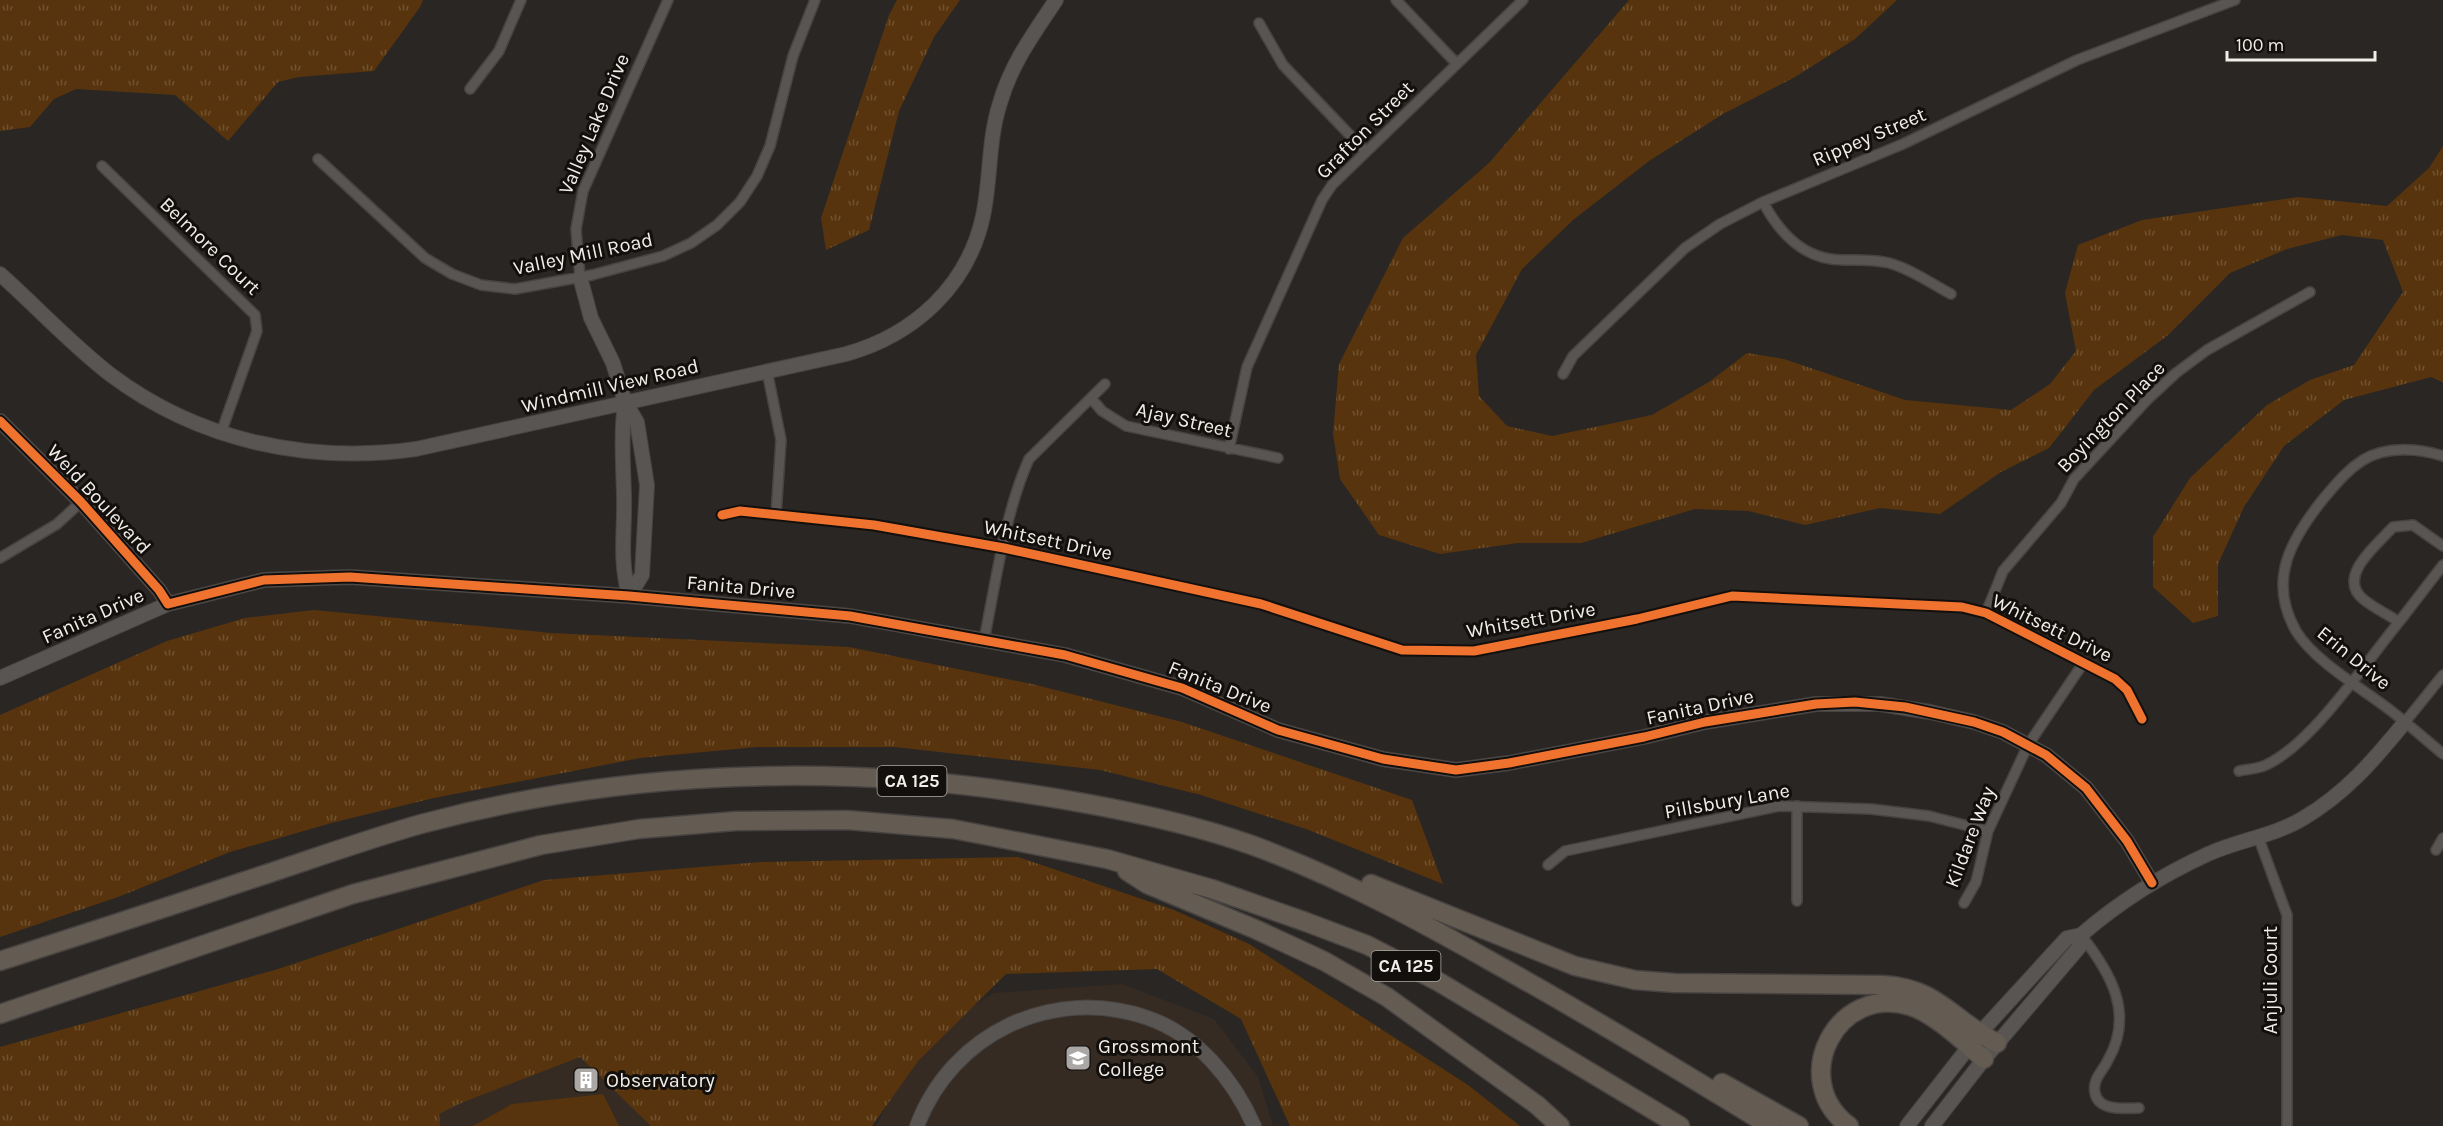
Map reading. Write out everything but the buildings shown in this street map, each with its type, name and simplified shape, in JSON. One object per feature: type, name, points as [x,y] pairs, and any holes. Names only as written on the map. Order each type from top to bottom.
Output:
[{"type":"highway","name":"CA 125","points":[[0,961],[422,824],[504,806],[646,783],[738,776],[838,775],[968,785],[1086,803],[1232,838],[1275,853],[1388,904],[1627,1039],[1770,1126]]},
{"type":"highway","name":"CA 125","points":[[0,1014],[353,894],[541,845],[639,829],[736,821],[847,820],[953,829],[1107,859],[1212,889],[1367,945],[1439,982],[1680,1126]]},
{"type":"highway","points":[[1275,853],[1377,886],[1575,966],[1635,980],[1674,983],[1902,987],[1932,997],[1974,1040],[1984,1059]]},
{"type":"highway","points":[[1107,859],[1147,884],[1255,929],[1324,962],[1387,997],[1537,1105],[1560,1126]]},
{"type":"highway","points":[[1849,1126],[1828,1102],[1820,1076],[1827,1041],[1836,1027],[1850,1015],[1878,1003],[1908,1005],[1974,1040],[1997,1043]]},
{"type":"highway","points":[[1627,1039],[1724,1084],[1799,1126]]},
{"type":"main road","name":"Windmill View Road","points":[[0,274],[118,379],[163,407],[221,433],[293,450],[342,454],[392,453],[766,371],[876,344],[918,320],[951,286],[967,260],[979,231],[986,200],[992,135],[1005,86],[1021,52],[1056,0]]},
{"type":"main road","name":"Valley Lake Drive","points":[[580,277],[591,318],[613,363],[625,402],[637,422],[647,485],[642,575],[629,596]]},
{"type":"main road","name":"Valley Lake Drive","points":[[625,402],[621,429],[624,497],[622,567],[629,596]]},
{"type":"main road","name":"Weld Boulevard","points":[[0,421],[81,502],[159,590],[168,604]]},
{"type":"main road","name":"Fanita Drive","points":[[0,678],[168,604],[238,585],[284,578],[350,578],[629,596],[850,616],[1065,655],[1182,688],[1278,730],[1383,759],[1456,770],[1509,763],[1644,737],[1705,722],[1816,704],[1897,706],[1952,716],[2003,732],[2046,754],[2086,788],[2127,841],[2152,883]]},
{"type":"main road","points":[[1907,1126],[1974,1040],[2067,938],[2081,934],[2152,883],[2210,853],[2259,839],[2302,819],[2341,793],[2361,775],[2405,722]]},
{"type":"main road","points":[[1932,1126],[1997,1043],[2080,945],[2081,934]]},
{"type":"main road","points":[[917,1126],[940,1079],[955,1062],[985,1037],[1005,1026],[1047,1011],[1094,1008],[1150,1019],[1204,1053],[1234,1088],[1254,1126]]},
{"type":"street","points":[[470,89],[499,51],[521,0]]},
{"type":"street","name":"Valley Lake Drive","points":[[580,277],[576,229],[583,191],[668,0]]},
{"type":"street","name":"Valley Mill Road","points":[[318,159],[425,258],[452,274],[481,285],[515,290],[580,277],[677,250],[717,225],[740,202],[758,176],[770,146],[793,56],[815,0]]},
{"type":"street","points":[[1396,0],[1456,64]]},
{"type":"street","name":"Grafton Street","points":[[1229,449],[1248,368],[1322,200],[1332,185],[1523,0]]},
{"type":"street","name":"Rippey Street","points":[[1563,374],[1573,356],[1685,248],[1720,224],[1762,202],[1903,144],[2077,60],[2235,0]]},
{"type":"street","points":[[1258,23],[1283,65],[1366,152]]},
{"type":"street","name":"Belmore Court","points":[[102,166],[255,315],[257,331],[221,433]]},
{"type":"street","points":[[1762,202],[1781,233],[1808,252],[1835,260],[1888,263],[1908,270],[1951,294]]},
{"type":"street","name":"Boyington Place","points":[[1986,614],[2003,571],[2061,503],[2074,479],[2148,399],[2176,373],[2207,351],[2310,292]]},
{"type":"street","points":[[766,371],[781,440],[776,515]]},
{"type":"street","points":[[984,640],[1022,475],[1029,459],[1105,384]]},
{"type":"street","name":"Ajay Street","points":[[1091,398],[1102,411],[1126,426],[1278,458]]},
{"type":"street","name":"Erin Drive","points":[[2443,456],[2404,450],[2383,453],[2363,460],[2342,477],[2304,522],[2292,543],[2284,577],[2285,600],[2291,620],[2302,639],[2350,682],[2405,722],[2443,754]]},
{"type":"street","points":[[0,558],[57,524],[81,502]]},
{"type":"street","name":"Whitsett Drive","points":[[722,515],[740,511],[874,525],[1004,548],[1261,604],[1402,650],[1474,651],[1637,619],[1732,597],[1962,607],[1986,614],[2115,679],[2127,690],[2142,719]]},
{"type":"street","points":[[2399,621],[2359,594],[2354,579],[2358,566],[2392,527],[2397,525],[2413,525],[2443,546]]},
{"type":"street","points":[[2239,771],[2266,765],[2302,740],[2319,723],[2443,565]]},
{"type":"street","name":"Kildare Way","points":[[1964,903],[1976,882],[1988,831],[2028,745],[2084,662]]},
{"type":"street","points":[[2405,722],[2443,675]]},
{"type":"street","name":"Pillsbury Lane","points":[[1548,865],[1565,850],[1779,807],[1871,809],[1929,816],[1988,831]]},
{"type":"street","points":[[1797,807],[1797,901]]},
{"type":"street","points":[[2436,850],[2443,838]]},
{"type":"street","name":"Anjuli Court","points":[[2259,839],[2287,915],[2287,1126]]},
{"type":"street","points":[[2081,934],[2110,975],[2119,1006],[2117,1038],[2109,1059],[2096,1077],[2095,1093],[2101,1102],[2111,1108],[2139,1108]]},
{"type":"shaded area","name":"Grossmont College","points":[[1122,984],[1214,1019],[1258,1077],[1273,1126],[876,1126],[922,1038],[994,993]]},
{"type":"shaded area","points":[[580,1057],[665,1126],[437,1126],[437,1098]]},
{"type":"green space","points":[[0,0],[423,0],[374,71],[299,77],[278,82],[228,141],[175,95],[76,89],[54,99],[30,127],[0,131]]},
{"type":"green space","points":[[897,0],[960,0],[934,37],[899,111],[869,230],[826,250],[821,218],[889,15]]},
{"type":"green space","points":[[1629,0],[1897,0],[1855,39],[1795,77],[1723,114],[1649,161],[1573,220],[1522,269],[1476,355],[1479,396],[1507,426],[1552,436],[1652,415],[1709,382],[1747,353],[1784,359],[1905,400],[2011,410],[2050,384],[2076,351],[2065,293],[2078,245],[2142,220],[2298,197],[2387,206],[2429,168],[2443,146],[2443,382],[2431,377],[2344,400],[2284,446],[2244,507],[2218,564],[2218,616],[2193,623],[2153,587],[2153,537],[2190,478],[2267,405],[2310,380],[2354,365],[2403,292],[2383,240],[2342,235],[2287,249],[2230,273],[2167,336],[2094,390],[2049,448],[2001,472],[1940,514],[1880,508],[1805,525],[1748,511],[1695,509],[1581,543],[1518,543],[1440,554],[1379,535],[1340,479],[1333,434],[1339,364],[1403,238],[1489,163]]},
{"type":"green space","points":[[314,610],[551,633],[849,647],[1032,684],[1182,722],[1412,800],[1443,884],[1306,829],[1201,795],[1100,770],[895,747],[757,747],[640,758],[434,798],[335,822],[230,852],[118,897],[0,937],[0,715],[167,641],[245,618]]},
{"type":"green space","points":[[1018,857],[1174,910],[1249,944],[1468,1085],[1520,1126],[1290,1126],[1241,1019],[1157,969],[1006,974],[918,1061],[872,1126],[651,1126],[580,1057],[461,1103],[439,1114],[440,1126],[0,1126],[0,1047],[278,969],[544,880],[760,862]]},
{"type":"green space","points":[[603,1094],[619,1126],[473,1126],[512,1104]]},
{"type":"cycle path","points":[[0,421],[81,502],[159,590],[168,604],[264,580],[350,577],[629,596],[850,616],[1065,655],[1182,688],[1278,730],[1383,759],[1456,770],[1509,763],[1644,737],[1705,722],[1816,704],[1855,702],[1905,707],[1974,722],[2003,732],[2046,755],[2086,788],[2127,841],[2152,883]]},
{"type":"cycle path","points":[[722,515],[740,511],[874,525],[1004,548],[1261,604],[1402,650],[1474,651],[1637,619],[1732,596],[1962,607],[1986,613],[2115,679],[2127,690],[2142,719]]},
{"type":"place","name":"Grossmont College","points":[[1078,1058]]},
{"type":"place","name":"Observatory","points":[[586,1080]]}]
